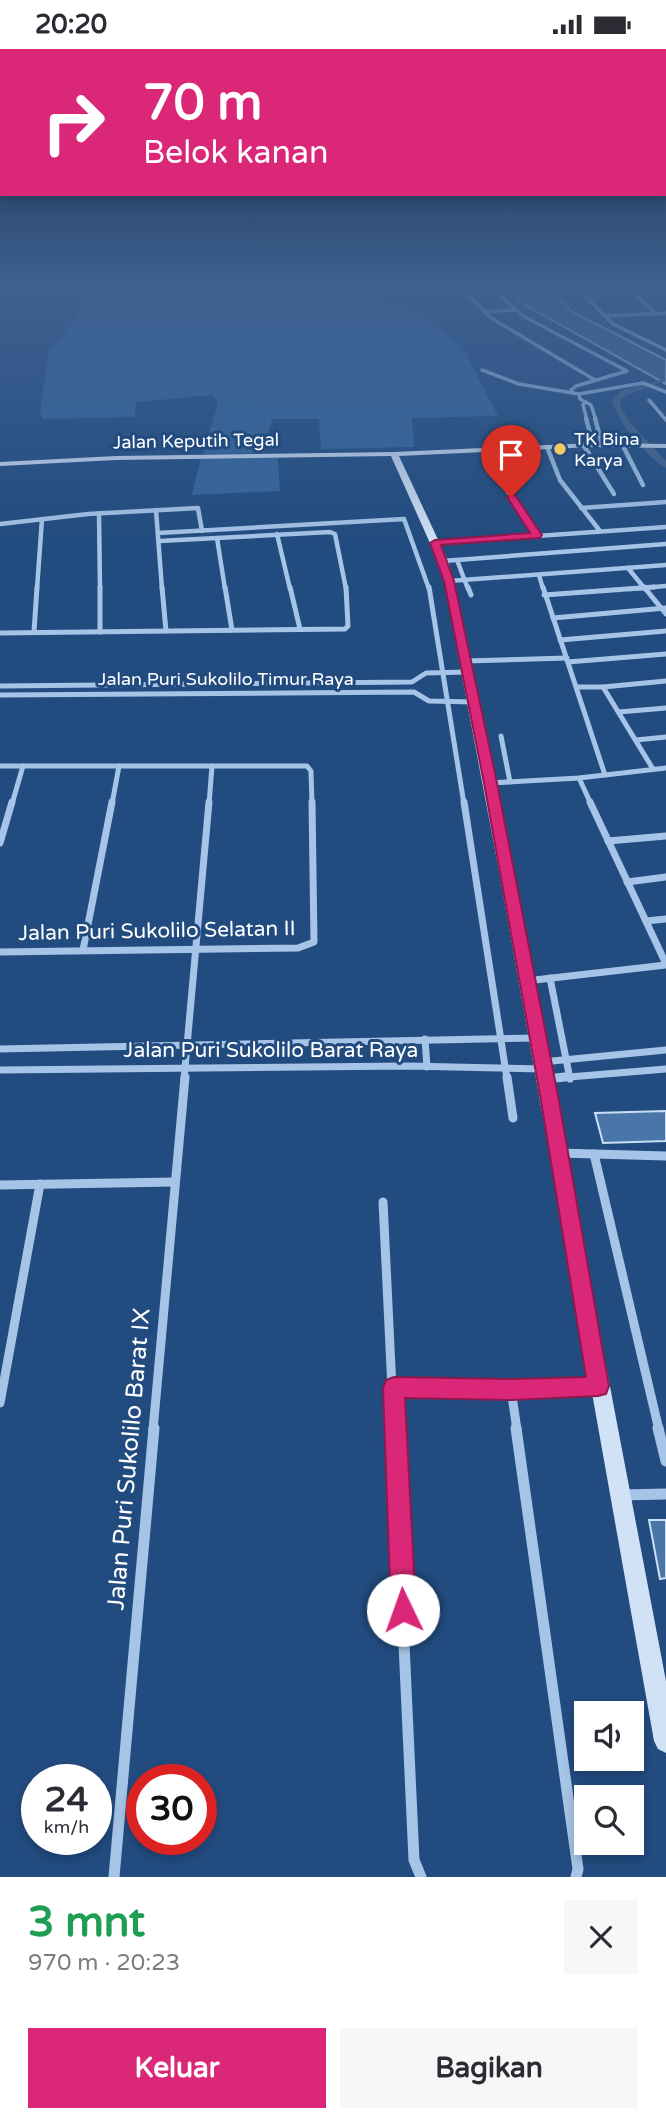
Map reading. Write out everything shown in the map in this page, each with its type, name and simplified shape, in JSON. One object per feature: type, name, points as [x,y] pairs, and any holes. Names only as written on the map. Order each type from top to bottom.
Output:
[{"type":"main road","name":"Jalan Keputih Tegal","points":[[0,464],[130,458],[394,454],[593,445],[666,446]]},
{"type":"main road","points":[[394,454],[435,543],[450,560],[449,581],[470,702],[490,783],[526,981],[531,1038],[558,1153],[592,1387],[619,1495],[666,1741]]},
{"type":"street","points":[[488,372],[519,384],[579,394],[647,384],[666,392]]},
{"type":"street","points":[[581,372],[595,380]]},
{"type":"street","points":[[573,393],[571,390],[576,386],[622,372]]},
{"type":"street","points":[[579,394],[593,410],[593,445]]},
{"type":"street","points":[[649,400],[666,420]]},
{"type":"street","points":[[585,402],[583,405],[593,445],[614,494]]},
{"type":"street","points":[[622,446],[643,485]]},
{"type":"street","points":[[547,447],[560,480],[600,531]]},
{"type":"street","points":[[487,449],[499,478],[537,535]]},
{"type":"street","points":[[581,508],[666,502]]},
{"type":"street","points":[[0,524],[99,513],[198,508],[202,531]]},
{"type":"street","points":[[156,510],[166,631]]},
{"type":"street","points":[[99,513],[100,632]]},
{"type":"street","points":[[34,632],[42,519]]},
{"type":"street","points":[[158,533],[404,519],[427,578],[445,672],[505,1038],[513,1118]]},
{"type":"street","points":[[435,543],[666,527]]},
{"type":"street","points":[[0,633],[345,629],[348,626],[345,575],[335,534],[277,534],[159,541]]},
{"type":"street","points":[[277,534],[300,629]]},
{"type":"street","points":[[217,538],[232,630]]},
{"type":"street","points":[[450,560],[666,544]]},
{"type":"street","points":[[450,560],[466,580],[471,595]]},
{"type":"street","points":[[449,581],[666,565]]},
{"type":"street","points":[[628,568],[664,608],[666,614]]},
{"type":"street","points":[[539,575],[605,775]]},
{"type":"street","points":[[544,595],[666,586]]},
{"type":"street","points":[[553,618],[664,608]]},
{"type":"street","points":[[560,640],[666,631]]},
{"type":"street","name":"Jalan Puri Sukolilo Timur Raya","points":[[0,686],[412,682],[426,673],[465,668],[666,654]]},
{"type":"street","points":[[577,687],[666,681]]},
{"type":"street","points":[[412,682],[414,692]]},
{"type":"street","points":[[137,694],[140,685]]},
{"type":"street","points":[[603,687],[653,769]]},
{"type":"street","name":"Jalan Puri Sukolilo Timur Raya","points":[[0,695],[414,692],[429,701],[470,702]]},
{"type":"street","points":[[620,712],[666,708]]},
{"type":"street","points":[[501,736],[510,782]]},
{"type":"street","points":[[636,740],[666,737]]},
{"type":"street","name":"Jalan Puri Sukolilo Selatan II","points":[[0,952],[298,948],[314,942],[311,771],[303,764],[212,766]]},
{"type":"street","points":[[0,843],[23,766]]},
{"type":"street","points":[[83,950],[118,766]]},
{"type":"street","points":[[0,767],[212,766]]},
{"type":"street","name":"Jalan Puri Sukolilo Barat IX","points":[[114,1877],[212,766]]},
{"type":"street","points":[[490,783],[579,778],[666,768]]},
{"type":"street","points":[[526,981],[666,965],[579,778]]},
{"type":"street","points":[[608,841],[666,836]]},
{"type":"street","points":[[627,881],[666,877]]},
{"type":"street","points":[[646,921],[666,919]]},
{"type":"street","points":[[550,978],[570,1079]]},
{"type":"street","name":"Jalan Puri Sukolilo Barat Raya","points":[[0,1049],[531,1038]]},
{"type":"street","points":[[425,1039],[427,1067]]},
{"type":"street","points":[[540,1070],[567,1061],[666,1050]]},
{"type":"street","name":"Jalan Puri Sukolilo Barat Raya","points":[[0,1070],[427,1067],[540,1070]]},
{"type":"street","points":[[540,1070],[570,1079],[666,1069]]},
{"type":"street","points":[[558,1153],[666,1156]]},
{"type":"street","points":[[594,1154],[666,1461]]},
{"type":"street","points":[[0,1185],[174,1182]]},
{"type":"street","points":[[0,1403],[40,1184]]},
{"type":"street","points":[[383,1202],[394,1388],[414,1860],[421,1877]]},
{"type":"street","points":[[394,1388],[592,1387]]},
{"type":"street","points":[[511,1389],[578,1869],[576,1877]]},
{"type":"street","points":[[619,1495],[666,1494]]},
{"type":"shaded area","points":[[46,372],[476,372],[498,416],[412,418],[414,447],[321,449],[319,419],[272,419],[264,453],[203,454],[218,402],[213,395],[136,402],[135,417],[42,419],[40,411]]},
{"type":"shaded area","points":[[645,372],[666,372],[666,384]]},
{"type":"shaded area","points":[[201,458],[278,458],[280,491],[192,495]]},
{"type":"building","points":[[666,1111],[666,1141],[603,1143],[595,1113]]},
{"type":"building","points":[[649,1520],[666,1520],[666,1578],[660,1579]]},
{"type":"waterway","points":[[662,381],[624,393],[616,400],[628,426],[666,466]]},
{"type":"place","name":"TK Bina Karya","points":[[560,449]]},
{"type":"route","points":[[403,1610],[394,1388],[511,1389],[598,1386],[550,1101],[490,783],[449,581],[435,543],[537,535],[511,497]]}]
